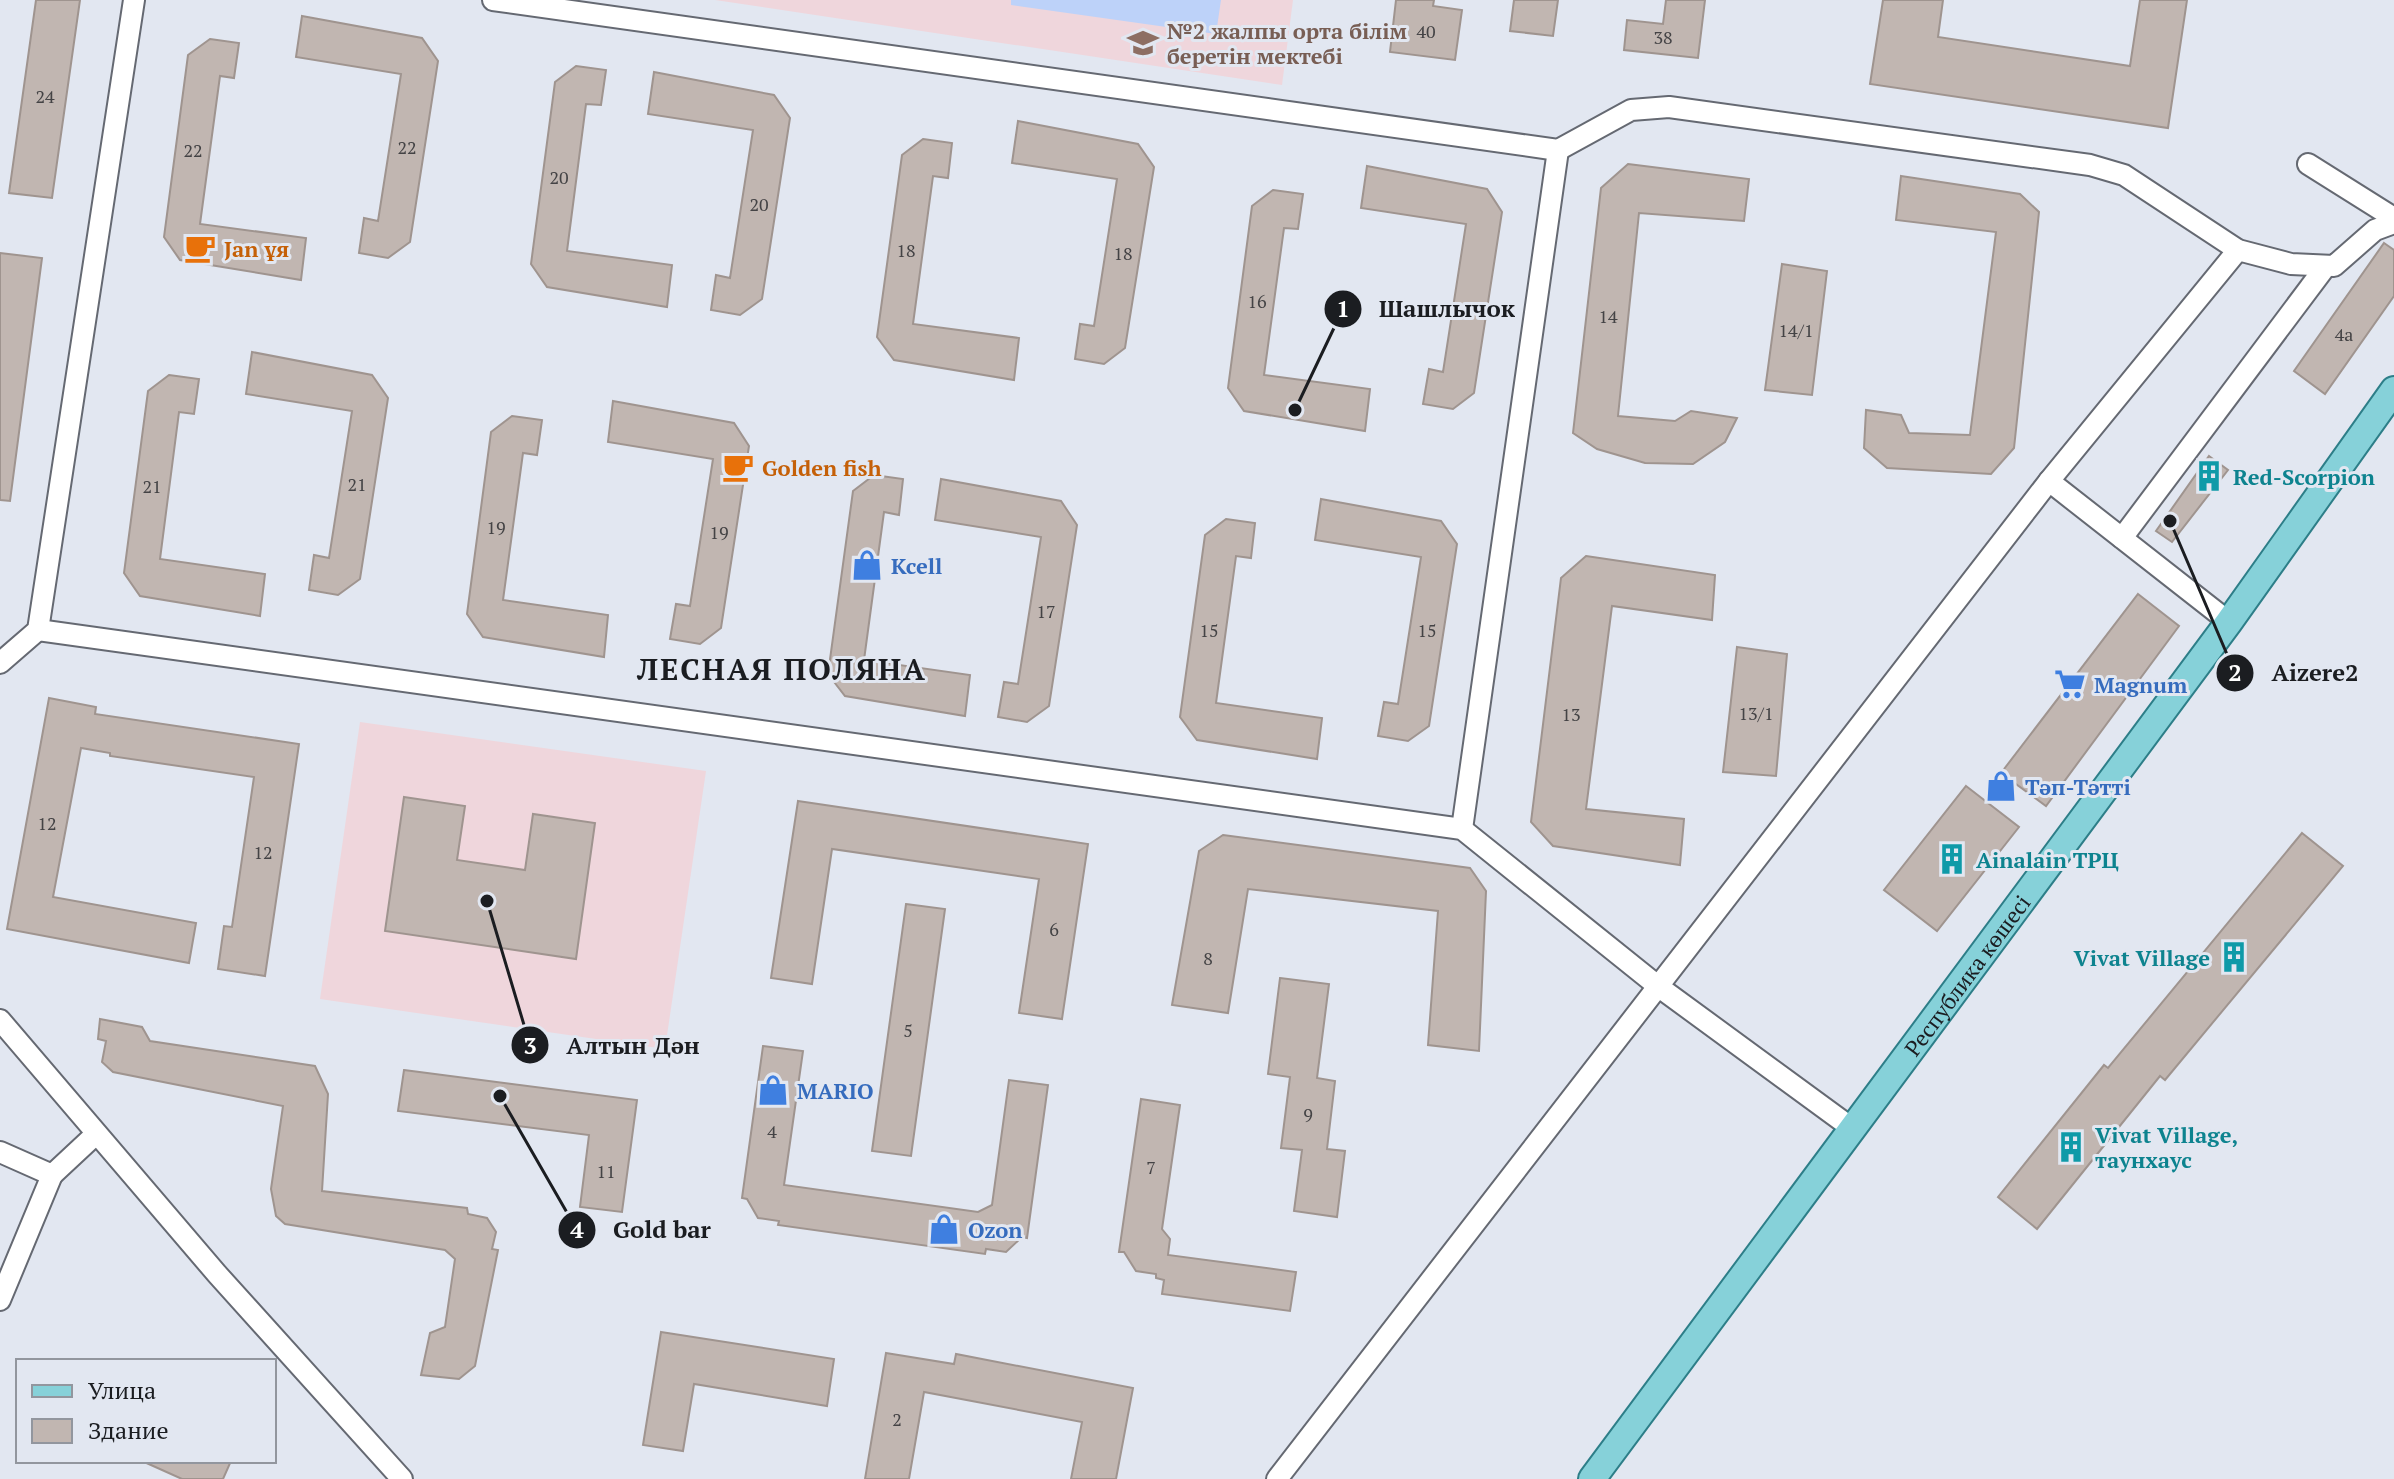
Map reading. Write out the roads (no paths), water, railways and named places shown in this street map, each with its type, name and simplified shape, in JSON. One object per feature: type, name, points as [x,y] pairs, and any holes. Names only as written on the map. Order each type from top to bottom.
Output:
[{"type":"main road","name":"Республика көшесі","points":[[1592,1479],[2229,622],[2394,390]]},
{"type":"street","points":[[0,663],[38,630],[134,0]]},
{"type":"street","points":[[493,0],[1558,150],[1631,110],[1669,107],[2090,165],[2124,175],[2238,250],[2291,264],[2334,266],[2375,230],[2394,221]]},
{"type":"street","points":[[1462,829],[1558,150]]},
{"type":"street","points":[[2308,164],[2394,221]]},
{"type":"street","points":[[1277,1479],[2049,481],[2238,250]]},
{"type":"street","points":[[2122,538],[2326,266]]},
{"type":"street","points":[[2049,481],[2229,622]]},
{"type":"street","points":[[38,630],[1462,829],[1659,987],[1853,1129]]},
{"type":"street","points":[[0,1020],[217,1274],[402,1479]]},
{"type":"street","points":[[0,1300],[52,1175],[96,1134]]},
{"type":"street","points":[[0,1152],[52,1175]]},
{"type":"place","name":"№2 жалпы орта білім беретін мектебі","points":[[1143,43]]},
{"type":"place","name":"Jan ұя","points":[[200,248]]},
{"type":"place","name":"Шашлычок","points":[[1295,410]]},
{"type":"place","name":"Golden fish","points":[[738,467]]},
{"type":"place","name":"Red-Scorpion","points":[[2209,476]]},
{"type":"place","name":"Aizere2","points":[[2170,521]]},
{"type":"place","name":"Kcell","points":[[867,565]]},
{"type":"place","name":"Magnum","points":[[2070,684]]},
{"type":"place","name":"Тәп-Тәтті","points":[[2001,786]]},
{"type":"place","name":"Ainalain ТРЦ","points":[[1952,859]]},
{"type":"place","name":"Алтын Дән","points":[[487,901]]},
{"type":"place","name":"Vivat Village","points":[[2234,957]]},
{"type":"place","name":"MARIO","points":[[773,1090]]},
{"type":"place","name":"Gold bar","points":[[500,1096]]},
{"type":"place","name":"Vivat Village, таунхаус","points":[[2071,1147]]},
{"type":"place","name":"Ozon","points":[[944,1229]]},
{"type":"district","name":"ЛЕСНАЯ ПОЛЯНА","points":[[782,669]]}]
